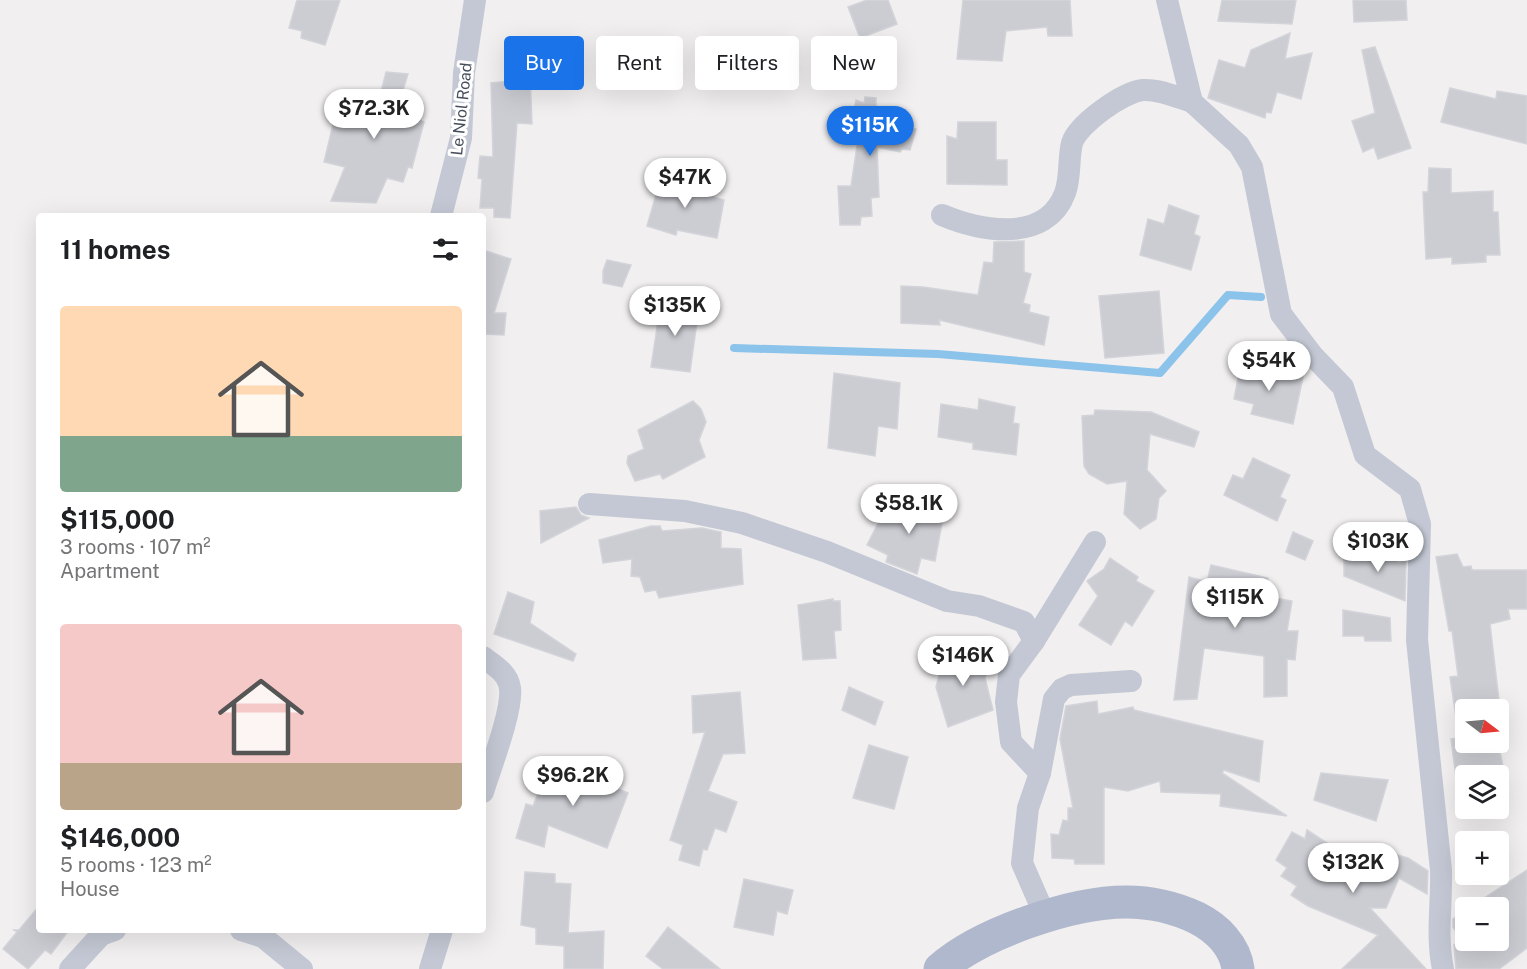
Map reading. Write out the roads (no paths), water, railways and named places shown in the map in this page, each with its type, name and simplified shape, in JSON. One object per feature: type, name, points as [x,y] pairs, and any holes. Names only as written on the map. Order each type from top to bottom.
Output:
[{"type":"main road","points":[[940,969],[954,956],[995,935],[1065,911],[1125,902],[1163,906],[1188,914],[1211,926],[1236,955],[1238,969]]},
{"type":"street","name":"Le Niol Road","points":[[442,213],[461,138],[464,72],[475,0]]},
{"type":"street","points":[[1167,0],[1192,102]]},
{"type":"street","points":[[942,215],[969,226],[1017,230],[1050,217],[1065,194],[1072,143],[1081,127],[1121,99],[1142,90],[1192,102],[1239,145],[1252,167],[1281,314],[1314,356],[1343,387],[1365,455],[1410,489],[1420,524],[1417,640],[1442,870],[1442,908],[1438,943],[1443,969]]},
{"type":"street","points":[[590,504],[685,511],[742,523],[827,552],[947,602],[979,606],[1024,622],[1034,641]]},
{"type":"street","points":[[1040,773],[1011,742],[1006,702],[1009,675],[1034,641],[1095,542]]},
{"type":"street","points":[[486,659],[500,668],[510,687],[507,714],[486,782]]},
{"type":"street","points":[[1046,918],[1022,863],[1028,808],[1040,773],[1054,699],[1062,689],[1071,684],[1131,681]]},
{"type":"street","points":[[70,969],[101,934],[104,933]]},
{"type":"street","points":[[250,933],[263,937],[302,969]]},
{"type":"street","points":[[430,969],[441,933]]},
{"type":"waterway","points":[[734,348],[938,354],[1160,373],[1228,295],[1261,297]]}]
